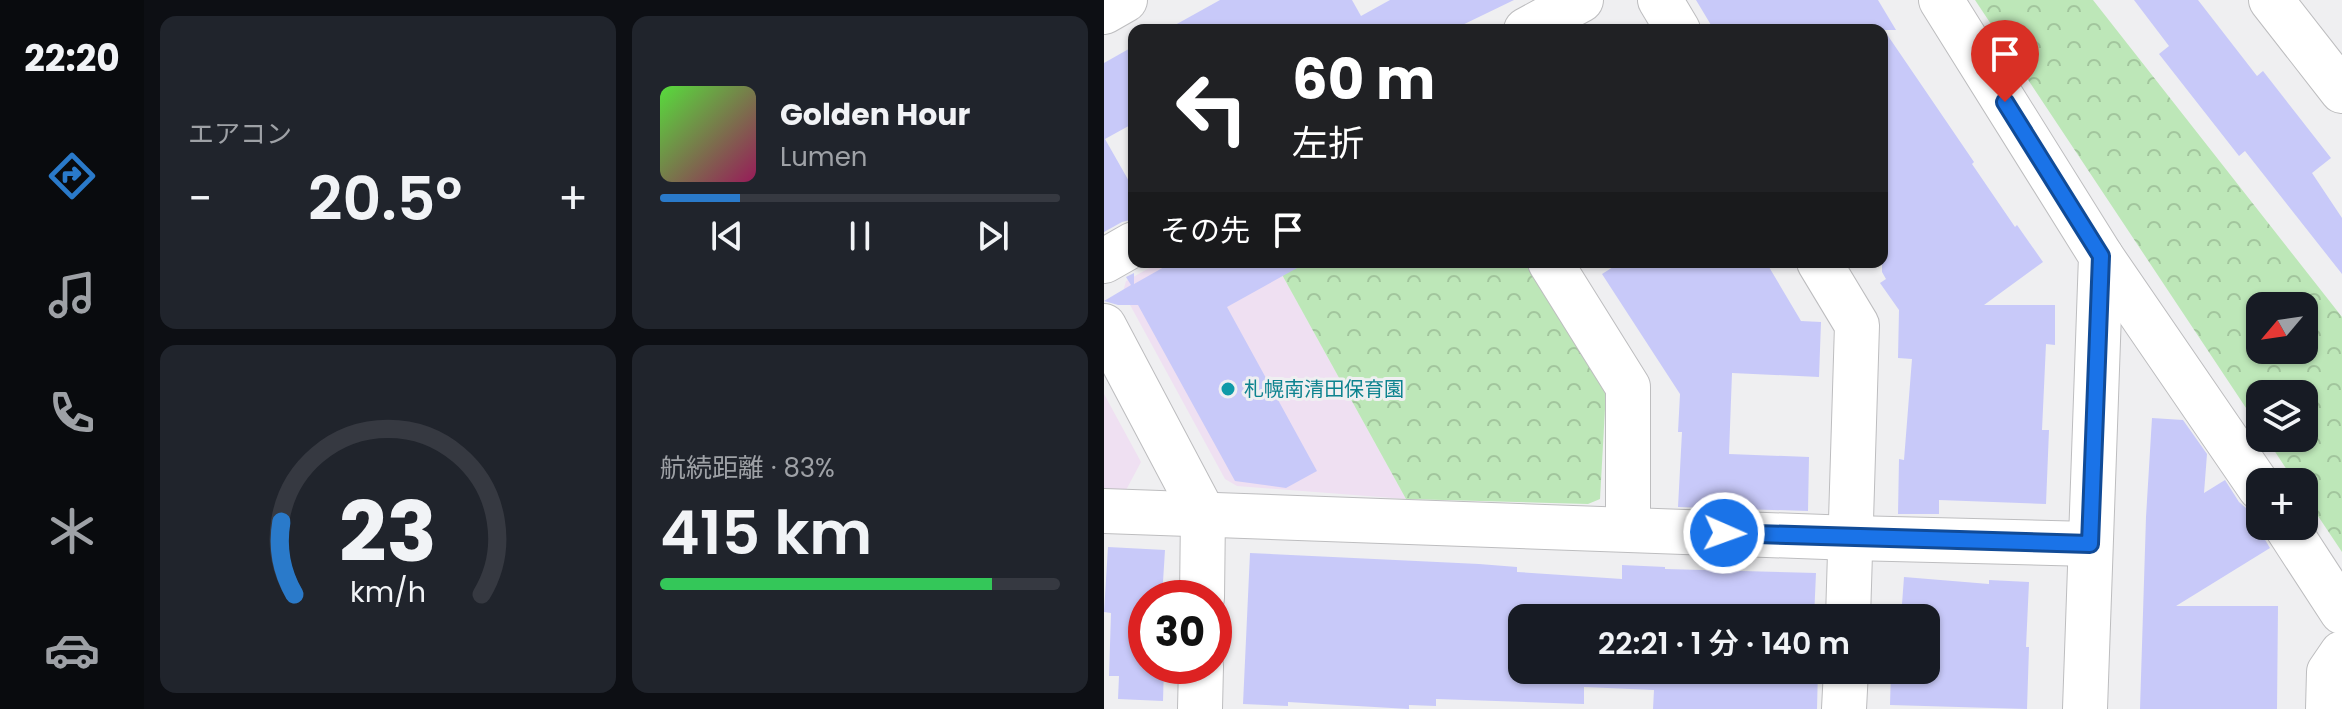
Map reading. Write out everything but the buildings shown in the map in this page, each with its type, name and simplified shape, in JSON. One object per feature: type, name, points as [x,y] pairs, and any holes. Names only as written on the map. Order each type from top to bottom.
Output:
[{"type":"street","points":[[1104,12],[1125,0]]},
{"type":"street","points":[[1537,24],[1581,0]]},
{"type":"street","points":[[1660,0],[1674,24]]},
{"type":"street","points":[[1941,0],[2101,256],[2246,468]]},
{"type":"street","points":[[2271,0],[2342,91]]},
{"type":"street","points":[[1104,261],[1128,247]]},
{"type":"street","points":[[2085,709],[2101,256]]},
{"type":"street","points":[[1554,268],[1628,387],[1628,529]]},
{"type":"street","points":[[1823,268],[1857,325],[1849,604]]},
{"type":"street","points":[[1104,326],[1203,513],[1202,580]]},
{"type":"street","points":[[1104,511],[2090,544]]},
{"type":"street","points":[[2295,540],[2342,612]]},
{"type":"street","points":[[2328,709],[2329,672],[2342,653]]},
{"type":"street","points":[[1200,709],[1201,684]]},
{"type":"street","points":[[1844,709],[1845,684]]},
{"type":"shaded area","points":[[1149,268],[1278,268],[1406,499],[1237,486],[1225,479],[1123,292],[1126,281]]},
{"type":"shaded area","points":[[1104,394],[1141,462],[1126,490],[1104,489]]},
{"type":"green space","points":[[1975,0],[2093,0],[2342,317],[2342,552],[2318,516],[2318,468],[2286,468],[2275,452],[2318,452],[2318,380],[2246,380],[2246,408]]},
{"type":"green space","points":[[1278,268],[1528,268],[1606,391],[1600,499],[1588,504],[1406,499]]},
{"type":"place","name":"札幌南清田保育園","points":[[1228,389]]},
{"type":"route","points":[[1724,533],[2090,544],[2101,256],[2005,102]]}]
